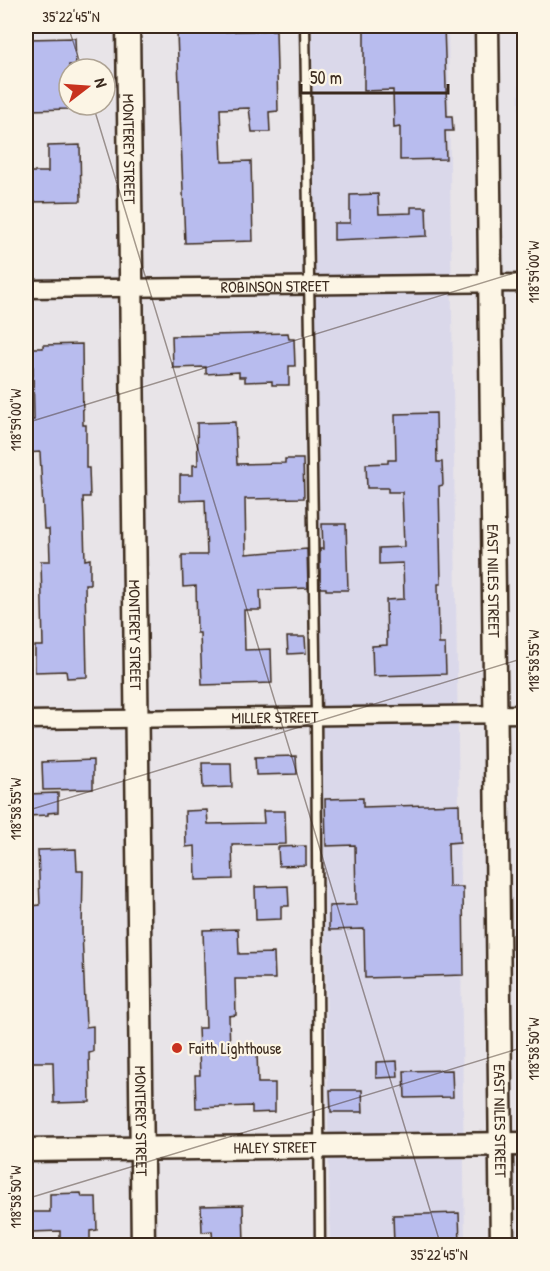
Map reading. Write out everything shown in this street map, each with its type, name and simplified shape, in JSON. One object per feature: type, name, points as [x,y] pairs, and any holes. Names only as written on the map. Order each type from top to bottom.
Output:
[{"type":"main road","name":"MONTEREY STREET","points":[[128,26],[143,1245]]},
{"type":"main road","name":"EAST NILES STREET","points":[[487,26],[502,1245]]},
{"type":"main road","name":"HALEY STREET","points":[[26,1150],[525,1144]]},
{"type":"street","name":"ROBINSON STREET","points":[[26,289],[525,283]]},
{"type":"street","name":"MILLER STREET","points":[[26,720],[525,714]]},
{"type":"lane","points":[[305,26],[316,716],[320,1245]]},
{"type":"shaded area","points":[[312,26],[448,26],[465,1245],[330,1245]]},
{"type":"shaded area","points":[[518,26],[524,26],[524,532]]},
{"type":"building","points":[[364,26],[444,26],[447,116],[452,116],[453,131],[445,131],[446,159],[400,160],[400,127],[394,128],[393,90],[364,91]]},
{"type":"building","points":[[276,30],[278,111],[269,112],[270,132],[252,132],[249,108],[220,109],[222,162],[251,161],[253,241],[185,243],[177,33]]},
{"type":"building","points":[[75,38],[76,57],[57,57],[57,109],[30,110],[27,39]]},
{"type":"building","points":[[80,145],[81,201],[30,202],[29,172],[48,172],[48,146]]},
{"type":"building","points":[[378,194],[379,214],[411,213],[411,207],[426,207],[427,236],[334,240],[334,223],[350,223],[350,195]]},
{"type":"building","points":[[288,333],[289,339],[294,339],[295,366],[289,366],[289,385],[272,385],[272,381],[245,382],[245,377],[239,377],[239,372],[206,374],[206,367],[173,368],[172,336]]},
{"type":"building","points":[[82,344],[83,425],[86,425],[86,468],[89,468],[90,497],[83,497],[85,560],[90,559],[90,584],[85,584],[87,677],[67,678],[66,671],[35,672],[35,646],[43,646],[41,561],[50,561],[49,529],[44,529],[40,452],[26,453],[26,420],[34,420],[33,367],[26,367],[26,348]]},
{"type":"building","points":[[436,413],[437,462],[442,462],[443,485],[439,486],[441,584],[438,584],[439,644],[445,644],[446,674],[373,676],[372,646],[387,645],[386,600],[404,599],[403,563],[379,564],[379,548],[404,547],[402,492],[388,492],[388,488],[367,488],[366,464],[388,463],[388,460],[396,460],[395,414]]},
{"type":"building","points":[[235,422],[237,464],[285,463],[285,459],[303,459],[304,498],[245,499],[246,554],[307,549],[308,588],[260,590],[261,610],[244,610],[245,650],[271,649],[272,683],[202,685],[200,633],[197,633],[196,586],[183,587],[182,555],[207,555],[205,500],[180,501],[180,475],[193,475],[193,465],[198,465],[197,423]]},
{"type":"building","points":[[322,524],[346,524],[348,590],[320,588]]},
{"type":"building","points":[[287,637],[305,637],[306,653],[288,654]]},
{"type":"building","points":[[296,756],[297,774],[256,775],[255,757]]},
{"type":"building","points":[[93,760],[93,789],[43,790],[42,762]]},
{"type":"building","points":[[202,763],[231,763],[232,787],[203,788]]},
{"type":"building","points":[[58,793],[58,812],[27,816],[26,794]]},
{"type":"building","points":[[363,798],[363,807],[459,804],[460,842],[448,843],[449,887],[463,887],[464,975],[365,978],[364,929],[329,930],[329,906],[356,905],[355,845],[326,846],[325,799]]},
{"type":"building","points":[[207,810],[208,824],[264,823],[263,811],[285,811],[286,844],[232,845],[233,879],[196,880],[195,846],[186,847],[185,811]]},
{"type":"building","points":[[306,846],[306,865],[279,866],[278,847]]},
{"type":"building","points":[[76,849],[77,871],[83,871],[82,931],[86,1027],[93,1026],[93,1052],[89,1053],[90,1102],[54,1103],[53,1062],[26,1062],[26,927],[32,927],[31,906],[40,905],[38,850]]},
{"type":"building","points":[[288,886],[289,906],[281,906],[281,919],[256,920],[255,887]]},
{"type":"building","points":[[238,929],[239,954],[274,953],[275,979],[235,979],[236,1015],[229,1016],[230,1053],[257,1052],[258,1083],[275,1083],[275,1112],[252,1113],[252,1106],[196,1108],[195,1075],[200,1075],[198,1028],[206,1028],[203,930]]},
{"type":"building","points":[[397,1061],[398,1077],[376,1078],[376,1062]]},
{"type":"building","points":[[452,1070],[453,1097],[405,1098],[404,1071]]},
{"type":"building","points":[[330,1090],[362,1090],[363,1112],[331,1112]]},
{"type":"building","points":[[81,1193],[82,1197],[96,1197],[97,1230],[90,1231],[90,1245],[60,1245],[60,1231],[31,1232],[31,1212],[50,1212],[50,1194]]},
{"type":"building","points":[[243,1205],[244,1245],[213,1245],[212,1231],[202,1232],[201,1206]]},
{"type":"building","points":[[459,1213],[460,1245],[394,1245],[393,1215]]},
{"type":"place","name":"Faith Lighthouse","points":[[177,1048]]}]
